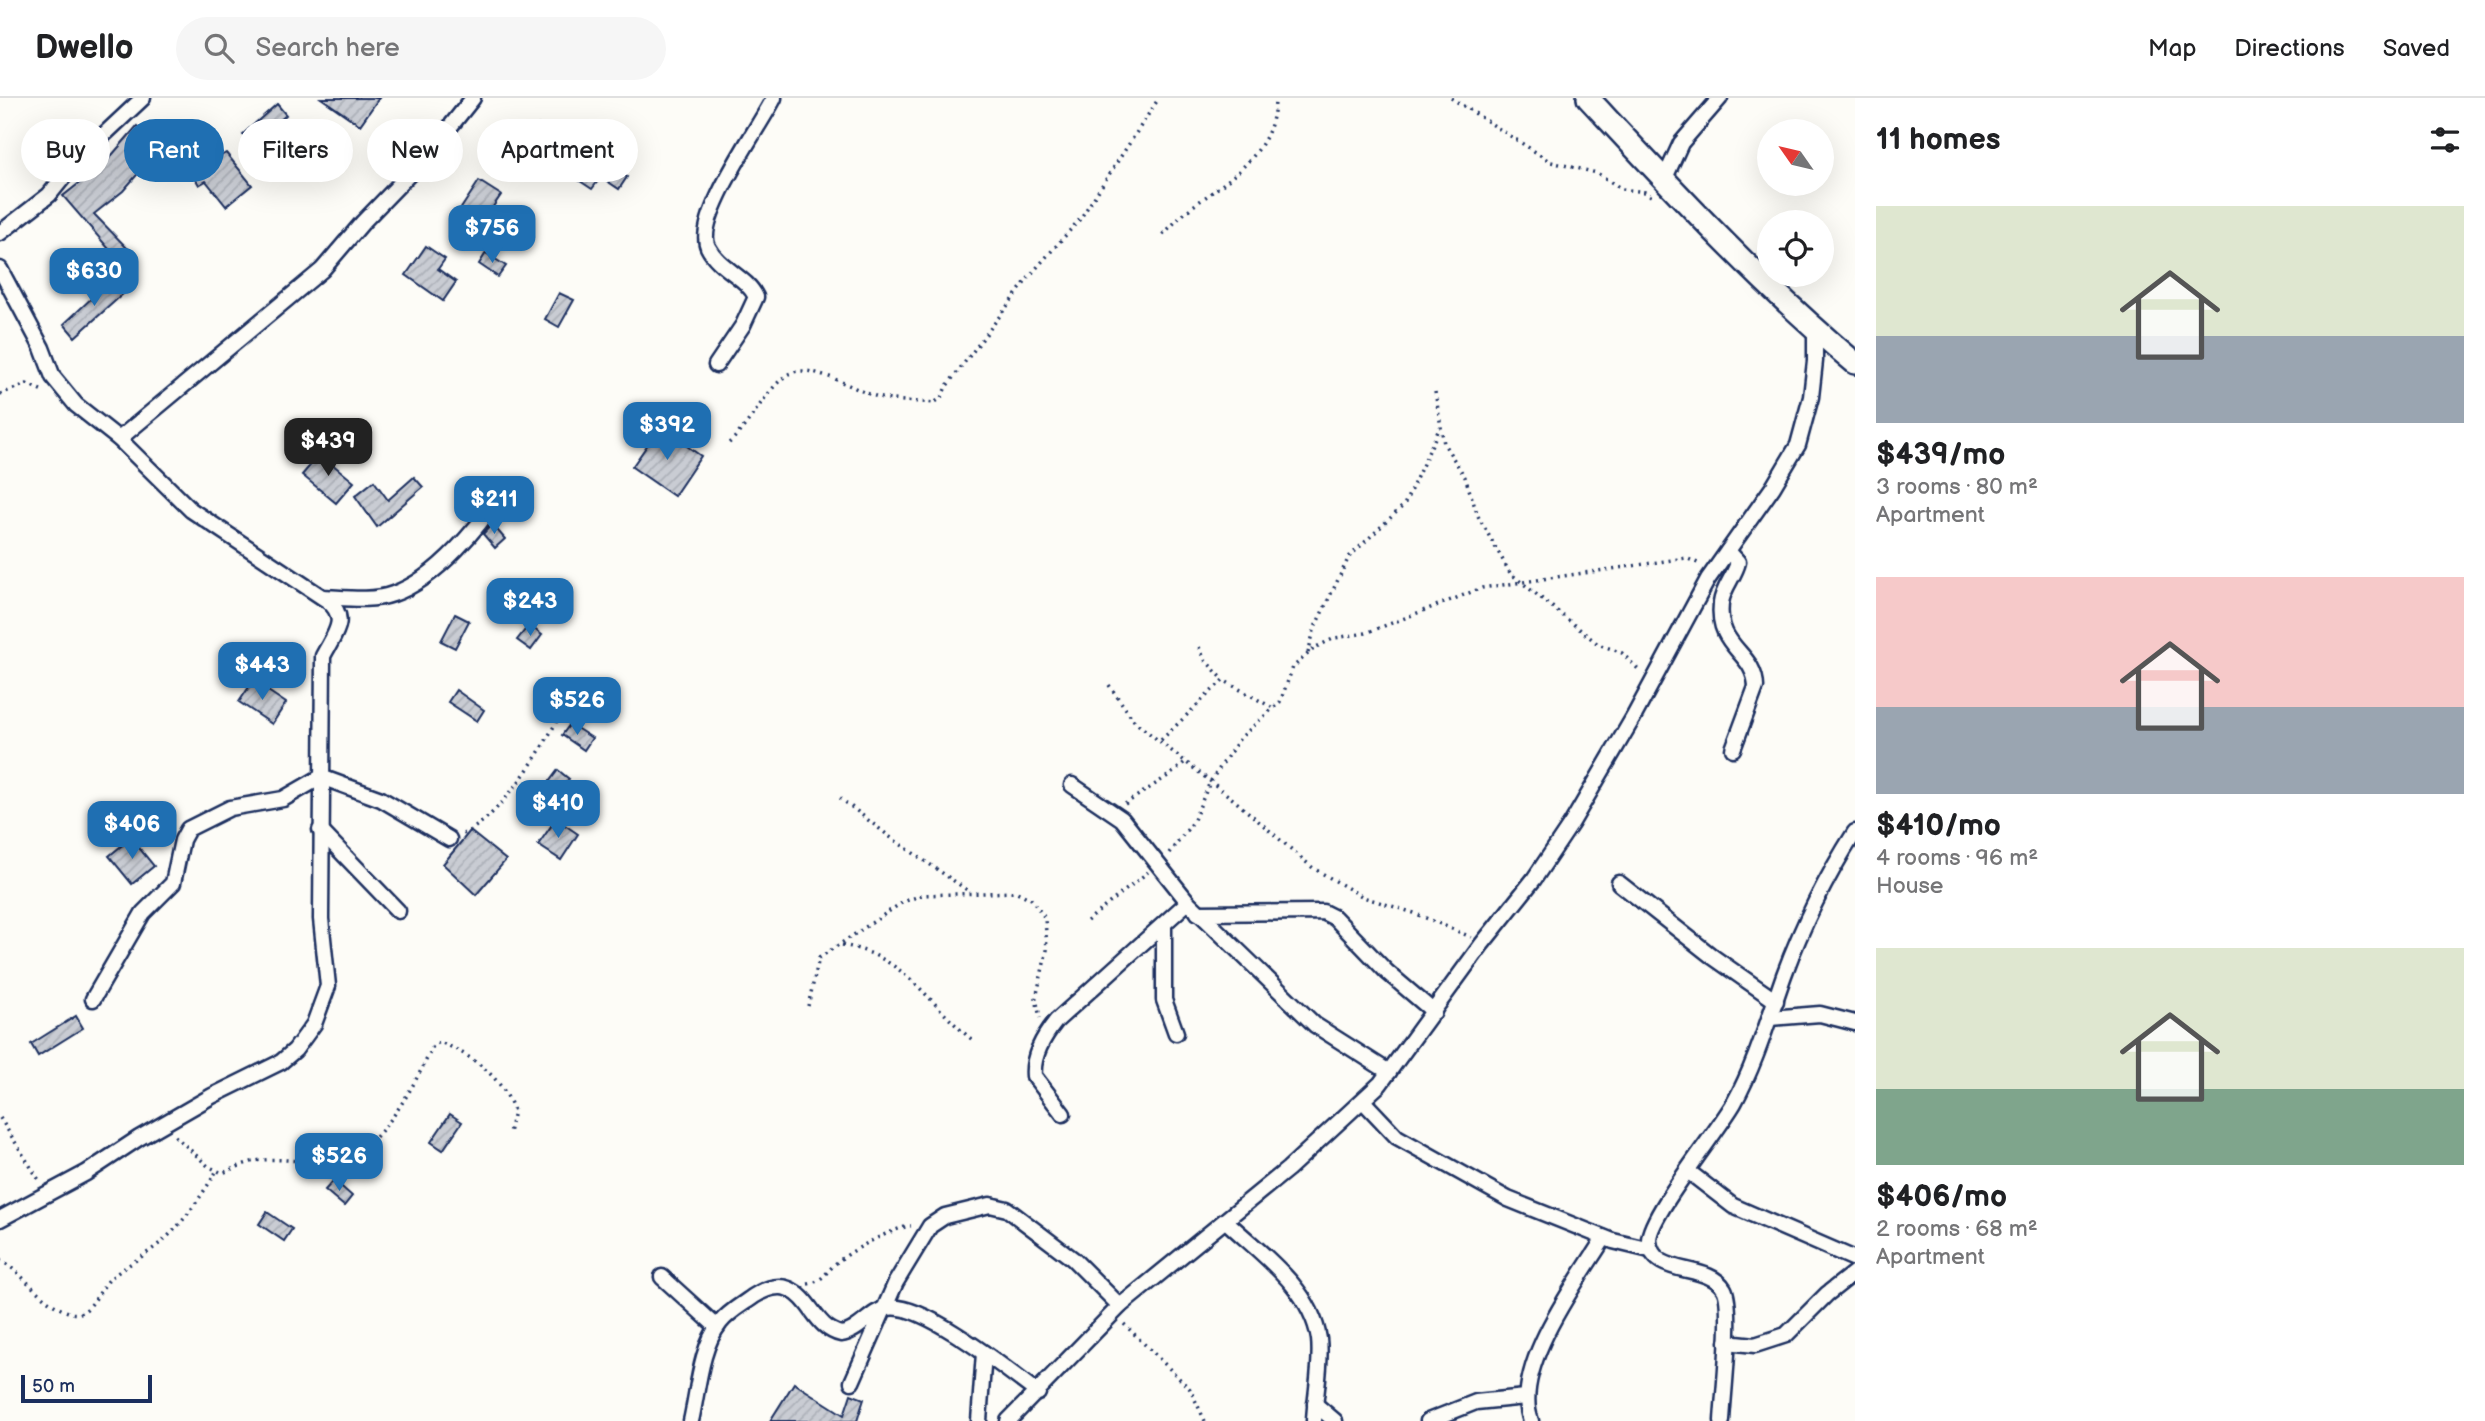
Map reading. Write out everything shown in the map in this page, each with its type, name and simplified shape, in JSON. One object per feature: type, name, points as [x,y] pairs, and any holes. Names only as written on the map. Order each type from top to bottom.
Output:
[{"type":"street","points":[[0,233],[50,195],[79,158],[144,98]]},
{"type":"street","points":[[119,439],[322,270],[363,222],[434,148],[473,98]]},
{"type":"street","points":[[716,365],[743,325],[756,297],[753,289],[732,275],[709,250],[704,237],[706,227],[719,196],[775,98]]},
{"type":"street","points":[[1588,98],[1664,180],[1815,329],[1855,363]]},
{"type":"street","points":[[1664,180],[1681,143],[1720,98]]},
{"type":"street","points":[[0,269],[42,348],[53,377],[71,400],[119,439],[191,510],[321,597],[336,608],[340,619],[340,627],[323,656],[321,919],[328,986],[314,1024],[295,1050],[281,1062],[164,1124],[86,1174],[0,1219]]},
{"type":"street","points":[[1008,1421],[1116,1310],[1165,1266],[1226,1221],[1335,1129],[1363,1101],[1389,1072],[1482,944],[1534,879],[1571,824],[1715,570],[1798,445],[1811,397],[1815,329]]},
{"type":"street","points":[[321,597],[376,598],[394,594],[421,579],[485,519],[505,487]]},
{"type":"street","points":[[1728,551],[1738,562],[1721,601],[1721,624],[1728,642],[1752,666],[1756,677],[1756,687],[1733,749]]},
{"type":"street","points":[[321,777],[381,799],[449,839]]},
{"type":"street","points":[[93,999],[143,913],[173,883],[182,840],[188,829],[230,808],[283,799],[321,777]]},
{"type":"street","points":[[1072,785],[1116,813],[1193,908],[1315,1025],[1389,1072]]},
{"type":"street","points":[[320,830],[398,911]]},
{"type":"street","points":[[1650,1250],[1651,1225],[1734,1102],[1770,1018],[1784,974],[1819,898],[1855,832]]},
{"type":"street","points":[[1619,883],[1713,957],[1776,1001]]},
{"type":"street","points":[[1063,1114],[1034,1076],[1036,1057],[1043,1041],[1056,1021],[1164,925],[1193,908],[1324,912],[1335,918],[1394,979],[1434,1012]]},
{"type":"street","points":[[1164,925],[1164,1000],[1176,1033]]},
{"type":"street","points":[[1770,1018],[1810,1014],[1831,1016],[1855,1023]]},
{"type":"street","points":[[1363,1101],[1397,1137],[1508,1199],[1604,1238],[1650,1250],[1673,1267],[1703,1272],[1723,1288],[1726,1295],[1727,1342],[1722,1421]]},
{"type":"street","points":[[1689,1172],[1733,1206],[1855,1259]]},
{"type":"street","points":[[852,1382],[896,1282],[934,1222],[945,1216],[990,1205],[1004,1208],[1098,1281],[1116,1310]]},
{"type":"street","points":[[1226,1221],[1282,1273],[1311,1314],[1319,1340],[1314,1421]]},
{"type":"street","points":[[1531,1421],[1526,1397],[1527,1383],[1559,1313],[1604,1238]]},
{"type":"street","points":[[1727,1342],[1755,1345],[1786,1335],[1826,1294],[1855,1272]]},
{"type":"street","points":[[662,1277],[717,1327]]},
{"type":"street","points":[[691,1421],[705,1358],[717,1327],[758,1293],[772,1287],[785,1288],[806,1303],[826,1328],[841,1334],[884,1308],[899,1308],[929,1320],[984,1353],[1038,1393]]},
{"type":"street","points":[[979,1421],[984,1353]]},
{"type":"street","points":[[1428,1421],[1476,1402],[1526,1397]]},
{"type":"street","points":[[1315,1404],[1335,1421]]},
{"type":"path","points":[[729,443],[756,414],[772,390],[793,371],[814,373],[876,397],[934,403],[941,398],[946,387],[1033,272],[1080,219],[1159,98]]},
{"type":"path","points":[[1163,234],[1193,206],[1229,181],[1258,151],[1272,126],[1275,98]]},
{"type":"path","points":[[1451,98],[1500,132],[1551,162],[1597,173],[1622,189],[1645,192],[1656,200]]},
{"type":"path","points":[[0,394],[29,384],[54,397],[71,400]]},
{"type":"path","points":[[1435,392],[1444,444],[1465,477],[1478,516],[1510,573],[1598,644],[1622,653],[1651,685]]},
{"type":"path","points":[[1308,653],[1315,627],[1349,557],[1404,505],[1441,425]]},
{"type":"path","points":[[1087,921],[1156,865],[1186,834],[1210,782],[1240,738],[1284,696],[1293,667],[1308,653],[1335,638],[1366,633],[1482,588],[1686,558],[1715,570]]},
{"type":"path","points":[[1199,647],[1205,660],[1224,680],[1273,708]]},
{"type":"path","points":[[1161,740],[1208,692],[1224,680]]},
{"type":"path","points":[[449,839],[472,830],[513,787],[564,711],[574,683]]},
{"type":"path","points":[[1109,685],[1136,722],[1161,740],[1295,855],[1363,897],[1461,931],[1482,944]]},
{"type":"path","points":[[1116,813],[1132,797],[1174,772],[1186,761]]},
{"type":"path","points":[[840,798],[968,892]]},
{"type":"path","points":[[808,1006],[817,961],[903,902],[929,893],[1017,892],[1028,896],[1040,908],[1045,918],[1048,950],[1036,998],[1043,1041]]},
{"type":"path","points":[[842,945],[867,950],[894,965],[904,977],[929,994],[955,1026],[975,1042]]},
{"type":"path","points":[[164,1124],[216,1172],[222,1173],[241,1164],[264,1160],[331,1162],[350,1156],[393,1118],[433,1046],[440,1042],[468,1057],[498,1079],[514,1111],[509,1133]]},
{"type":"path","points":[[0,1118],[47,1194]]},
{"type":"path","points":[[0,1260],[44,1299],[68,1312],[79,1314],[88,1308],[109,1279],[157,1246],[176,1226],[216,1172]]},
{"type":"path","points":[[785,1288],[814,1283],[837,1262],[894,1228],[934,1222]]},
{"type":"path","points":[[1116,1310],[1190,1389],[1205,1421]]},
{"type":"building","points":[[321,98],[379,98],[360,125]]},
{"type":"building","points":[[277,104],[286,115],[281,119],[260,119]]},
{"type":"building","points":[[124,141],[124,182],[131,182],[94,214],[132,253],[121,263],[63,196],[81,182],[110,182],[110,157]]},
{"type":"building","points":[[226,153],[238,168],[238,182],[250,182],[252,185],[226,206],[207,182],[224,182]]},
{"type":"building","points":[[478,182],[501,195],[477,230],[456,216]]},
{"type":"building","points":[[582,182],[597,182],[592,189]]},
{"type":"building","points":[[608,182],[624,182],[619,189]]},
{"type":"building","points":[[426,246],[445,259],[438,269],[456,282],[443,301],[406,275]]},
{"type":"building","points":[[486,253],[506,266],[498,277],[479,264]]},
{"type":"building","points":[[111,280],[123,294],[75,337],[64,324]]},
{"type":"building","points":[[559,293],[574,300],[559,327],[545,319]]},
{"type":"building","points":[[660,427],[701,456],[674,496],[632,467]]},
{"type":"building","points":[[320,454],[354,482],[336,503],[302,475]]},
{"type":"building","points":[[414,477],[423,487],[377,527],[355,496],[374,481],[388,500]]},
{"type":"building","points":[[492,524],[505,539],[495,548],[483,534]]},
{"type":"building","points":[[455,614],[469,621],[455,648],[441,641]]},
{"type":"building","points":[[529,625],[542,635],[531,650],[517,640]]},
{"type":"building","points":[[253,681],[286,703],[272,724],[239,702]]},
{"type":"building","points":[[456,690],[484,710],[477,721],[448,702]]},
{"type":"building","points":[[570,724],[592,738],[584,750],[562,735]]},
{"type":"building","points":[[558,770],[569,779],[550,802],[540,794]]},
{"type":"building","points":[[556,819],[578,834],[561,860],[538,845]]},
{"type":"building","points":[[470,831],[506,860],[476,895],[443,864]]},
{"type":"building","points":[[131,838],[154,866],[132,884],[109,856]]},
{"type":"building","points":[[76,1016],[83,1028],[38,1056],[31,1044]]},
{"type":"building","points":[[450,1114],[462,1122],[443,1150],[431,1142]]},
{"type":"building","points":[[334,1180],[352,1196],[344,1206],[325,1190]]},
{"type":"building","points":[[267,1212],[292,1229],[284,1241],[259,1224]]},
{"type":"building","points":[[794,1383],[844,1415],[851,1394],[864,1399],[857,1421],[770,1421]]}]
